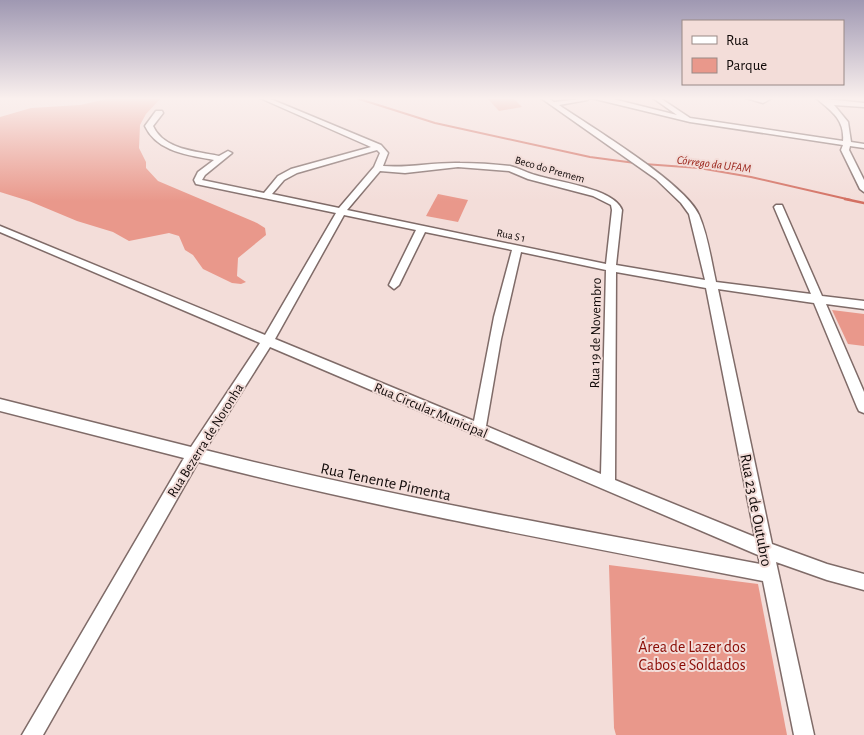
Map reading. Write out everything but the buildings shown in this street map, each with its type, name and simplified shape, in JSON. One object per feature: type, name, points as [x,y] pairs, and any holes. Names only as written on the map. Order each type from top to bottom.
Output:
[{"type":"street","name":"Rua S 1","points":[[151,132],[162,144],[224,156],[198,177],[199,182],[265,198],[611,268],[710,285],[864,305]]},
{"type":"street","points":[[343,132],[380,148]]},
{"type":"street","name":"Rua 23 de Outubro","points":[[593,132],[659,177],[684,201],[694,214],[703,245],[710,285],[742,427],[769,574],[804,735]]},
{"type":"street","points":[[774,132],[864,146]]},
{"type":"street","points":[[846,132],[847,143],[845,150],[864,189]]},
{"type":"street","points":[[265,198],[281,178],[294,171],[380,148]]},
{"type":"street","name":"Rua Bezerra de Noronha","points":[[32,735],[194,455],[267,342],[341,212],[378,168],[384,153],[380,148]]},
{"type":"street","name":"Beco do Premem","points":[[378,168],[405,170],[458,165],[495,167],[511,169],[531,177],[596,194]]},
{"type":"street","name":"Rua 19 de Novembro","points":[[596,194],[611,200],[618,210],[611,268],[608,484]]},
{"type":"street","points":[[779,207],[864,407]]},
{"type":"street","name":"Rua Circular Municipal","points":[[0,229],[766,550],[819,569],[864,582]]},
{"type":"street","points":[[394,285],[422,229]]},
{"type":"street","points":[[479,430],[493,340],[502,299],[517,249]]},
{"type":"street","name":"Rua Tenente Pimenta","points":[[0,405],[240,468],[411,504],[769,574]]},
{"type":"green space","points":[[0,132],[140,132],[139,148],[146,162],[146,168],[158,181],[257,223],[265,228],[266,235],[238,258],[237,276],[246,282],[241,284],[232,283],[203,269],[193,255],[185,250],[179,236],[169,233],[129,241],[113,232],[77,221],[29,201],[0,192]]},
{"type":"green space","points":[[438,194],[468,200],[458,222],[426,216]]},
{"type":"green space","points":[[832,310],[864,314],[864,346],[848,344]]},
{"type":"green space","name":"Área de Lazer dos Cabos e Soldados","points":[[609,565],[758,584],[787,735],[616,735],[614,728]]},
{"type":"waterway","name":"Córrego da UFAM","points":[[477,132],[590,157],[635,163]]},
{"type":"waterway","name":"Córrego da UFAM","points":[[644,164],[699,168],[751,177],[851,200]]},
{"type":"waterway","name":"Córrego da UFAM","points":[[845,199],[864,203]]}]
